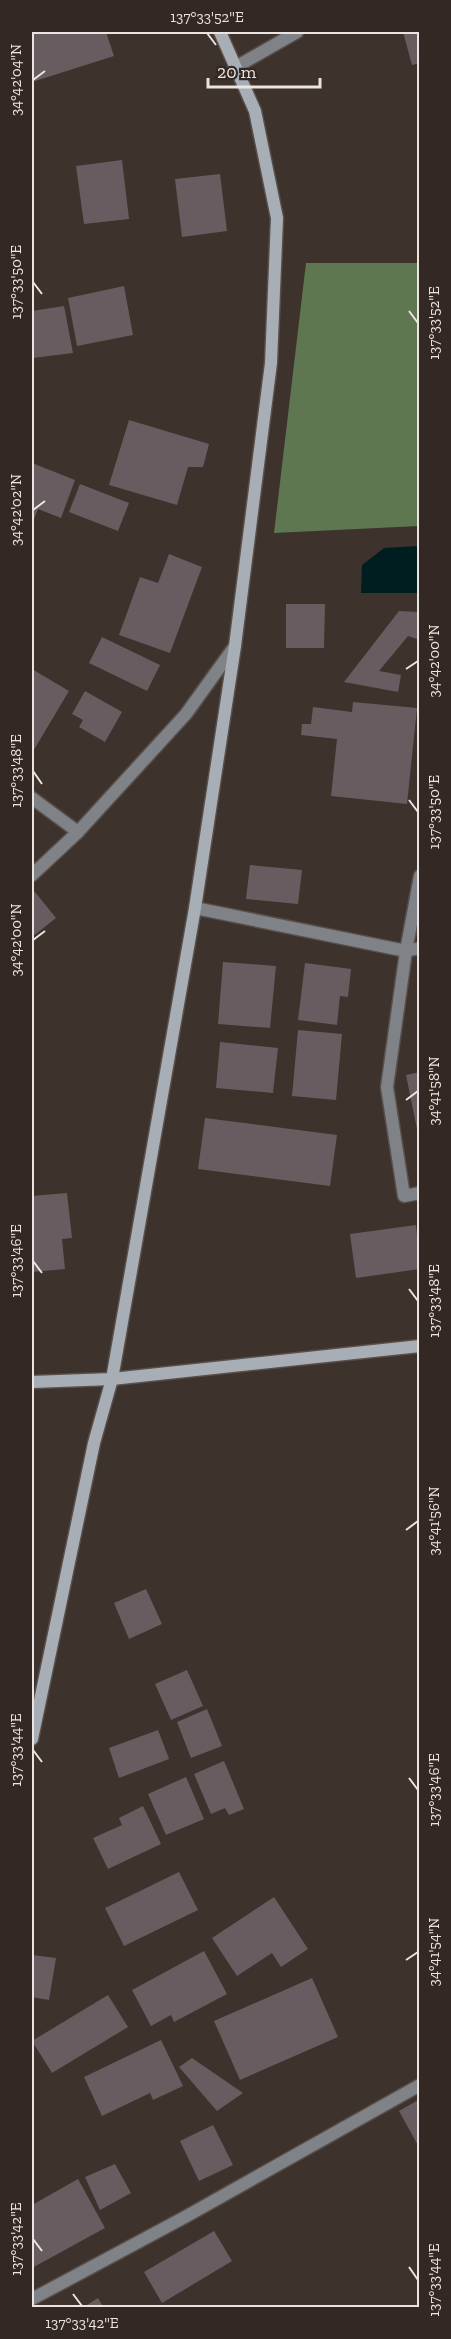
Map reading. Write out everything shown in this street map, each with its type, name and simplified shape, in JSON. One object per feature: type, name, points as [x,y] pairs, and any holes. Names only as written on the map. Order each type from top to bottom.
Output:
[{"type":"street","points":[[32,1739],[94,1443],[112,1380],[195,908],[235,646],[270,363],[277,218],[255,111],[220,32]]},
{"type":"street","points":[[234,68],[297,32]]},
{"type":"street","points":[[32,875],[78,832],[186,714],[235,646]]},
{"type":"street","points":[[32,798],[78,832]]},
{"type":"street","points":[[420,876],[406,951],[387,1087],[404,1196],[420,1193]]},
{"type":"street","points":[[195,908],[406,951],[420,948]]},
{"type":"street","points":[[32,1382],[112,1380],[420,1346]]},
{"type":"street","points":[[32,2299],[185,2217],[420,2085]]},
{"type":"green space","points":[[306,263],[419,263],[419,526],[274,533]]},
{"type":"water","points":[[419,546],[419,593],[361,593],[362,565],[384,548]]},
{"type":"building","points":[[32,32],[106,32],[114,56],[32,82]]},
{"type":"building","points":[[403,32],[420,32],[420,63],[412,65]]},
{"type":"building","points":[[122,160],[129,219],[84,224],[76,166]]},
{"type":"building","points":[[220,174],[227,231],[182,237],[175,179]]},
{"type":"building","points":[[124,286],[133,335],[77,346],[68,298]]},
{"type":"building","points":[[64,306],[73,353],[33,358],[32,311]]},
{"type":"building","points":[[129,420],[209,444],[203,467],[188,467],[177,505],[109,485]]},
{"type":"building","points":[[32,463],[75,480],[61,518],[38,509],[32,524]]},
{"type":"building","points":[[80,484],[129,503],[118,531],[69,512]]},
{"type":"building","points":[[169,554],[202,567],[170,653],[119,635],[140,577],[158,583]]},
{"type":"building","points":[[286,604],[325,604],[324,648],[286,648]]},
{"type":"building","points":[[399,611],[420,612],[420,640],[408,636],[379,671],[401,675],[398,692],[344,682]]},
{"type":"building","points":[[102,637],[160,665],[147,691],[89,663]]},
{"type":"building","points":[[32,669],[69,691],[32,753]]},
{"type":"building","points":[[85,691],[122,712],[105,742],[79,727],[83,720],[72,714]]},
{"type":"building","points":[[353,702],[417,708],[407,804],[331,796],[337,739],[301,735],[302,724],[311,724],[313,707],[352,712]]},
{"type":"building","points":[[250,865],[302,870],[298,904],[246,899]]},
{"type":"building","points":[[35,892],[56,918],[32,937],[32,894]]},
{"type":"building","points":[[223,962],[276,966],[270,1028],[218,1024]]},
{"type":"building","points":[[305,963],[351,969],[348,997],[340,996],[337,1025],[298,1020]]},
{"type":"building","points":[[298,1030],[342,1034],[336,1100],[292,1096]]},
{"type":"building","points":[[220,1042],[278,1048],[273,1093],[216,1088]]},
{"type":"building","points":[[420,1072],[420,1134],[418,1134],[406,1075]]},
{"type":"building","points":[[205,1118],[337,1135],[330,1186],[198,1169]]},
{"type":"building","points":[[67,1193],[72,1238],[62,1239],[65,1269],[32,1272],[32,1196]]},
{"type":"building","points":[[416,1225],[420,1269],[356,1278],[350,1234]]},
{"type":"building","points":[[146,1589],[162,1624],[129,1639],[114,1603]]},
{"type":"building","points":[[187,1670],[203,1706],[171,1720],[155,1684]]},
{"type":"building","points":[[207,1709],[222,1746],[191,1758],[177,1722]]},
{"type":"building","points":[[158,1730],[169,1759],[119,1778],[109,1748]]},
{"type":"building","points":[[224,1761],[244,1809],[229,1815],[225,1808],[211,1814],[194,1774]]},
{"type":"building","points":[[186,1777],[204,1819],[166,1835],[148,1794]]},
{"type":"building","points":[[143,1806],[161,1844],[108,1869],[93,1838],[122,1825],[119,1818]]},
{"type":"building","points":[[179,1872],[198,1910],[124,1946],[105,1908]]},
{"type":"building","points":[[274,1897],[308,1949],[281,1967],[272,1953],[237,1976],[212,1938]]},
{"type":"building","points":[[204,1951],[227,1994],[174,2022],[171,2015],[151,2026],[132,1990]]},
{"type":"building","points":[[32,1955],[56,1958],[49,2000],[32,1997]]},
{"type":"building","points":[[312,1978],[338,2037],[240,2080],[214,2021]]},
{"type":"building","points":[[108,1995],[128,2027],[52,2073],[32,2041]]},
{"type":"building","points":[[161,2040],[183,2086],[153,2100],[150,2093],[102,2116],[84,2077]]},
{"type":"building","points":[[192,2058],[243,2093],[217,2111],[179,2067]]},
{"type":"building","points":[[420,2099],[420,2149],[399,2111]]},
{"type":"building","points":[[213,2125],[233,2165],[199,2181],[180,2141]]},
{"type":"building","points":[[115,2164],[131,2193],[100,2210],[85,2177]]},
{"type":"building","points":[[78,2179],[105,2228],[32,2268],[32,2205]]},
{"type":"building","points":[[214,2231],[232,2261],[162,2303],[144,2272]]},
{"type":"building","points":[[98,2298],[104,2308],[82,2308]]}]
